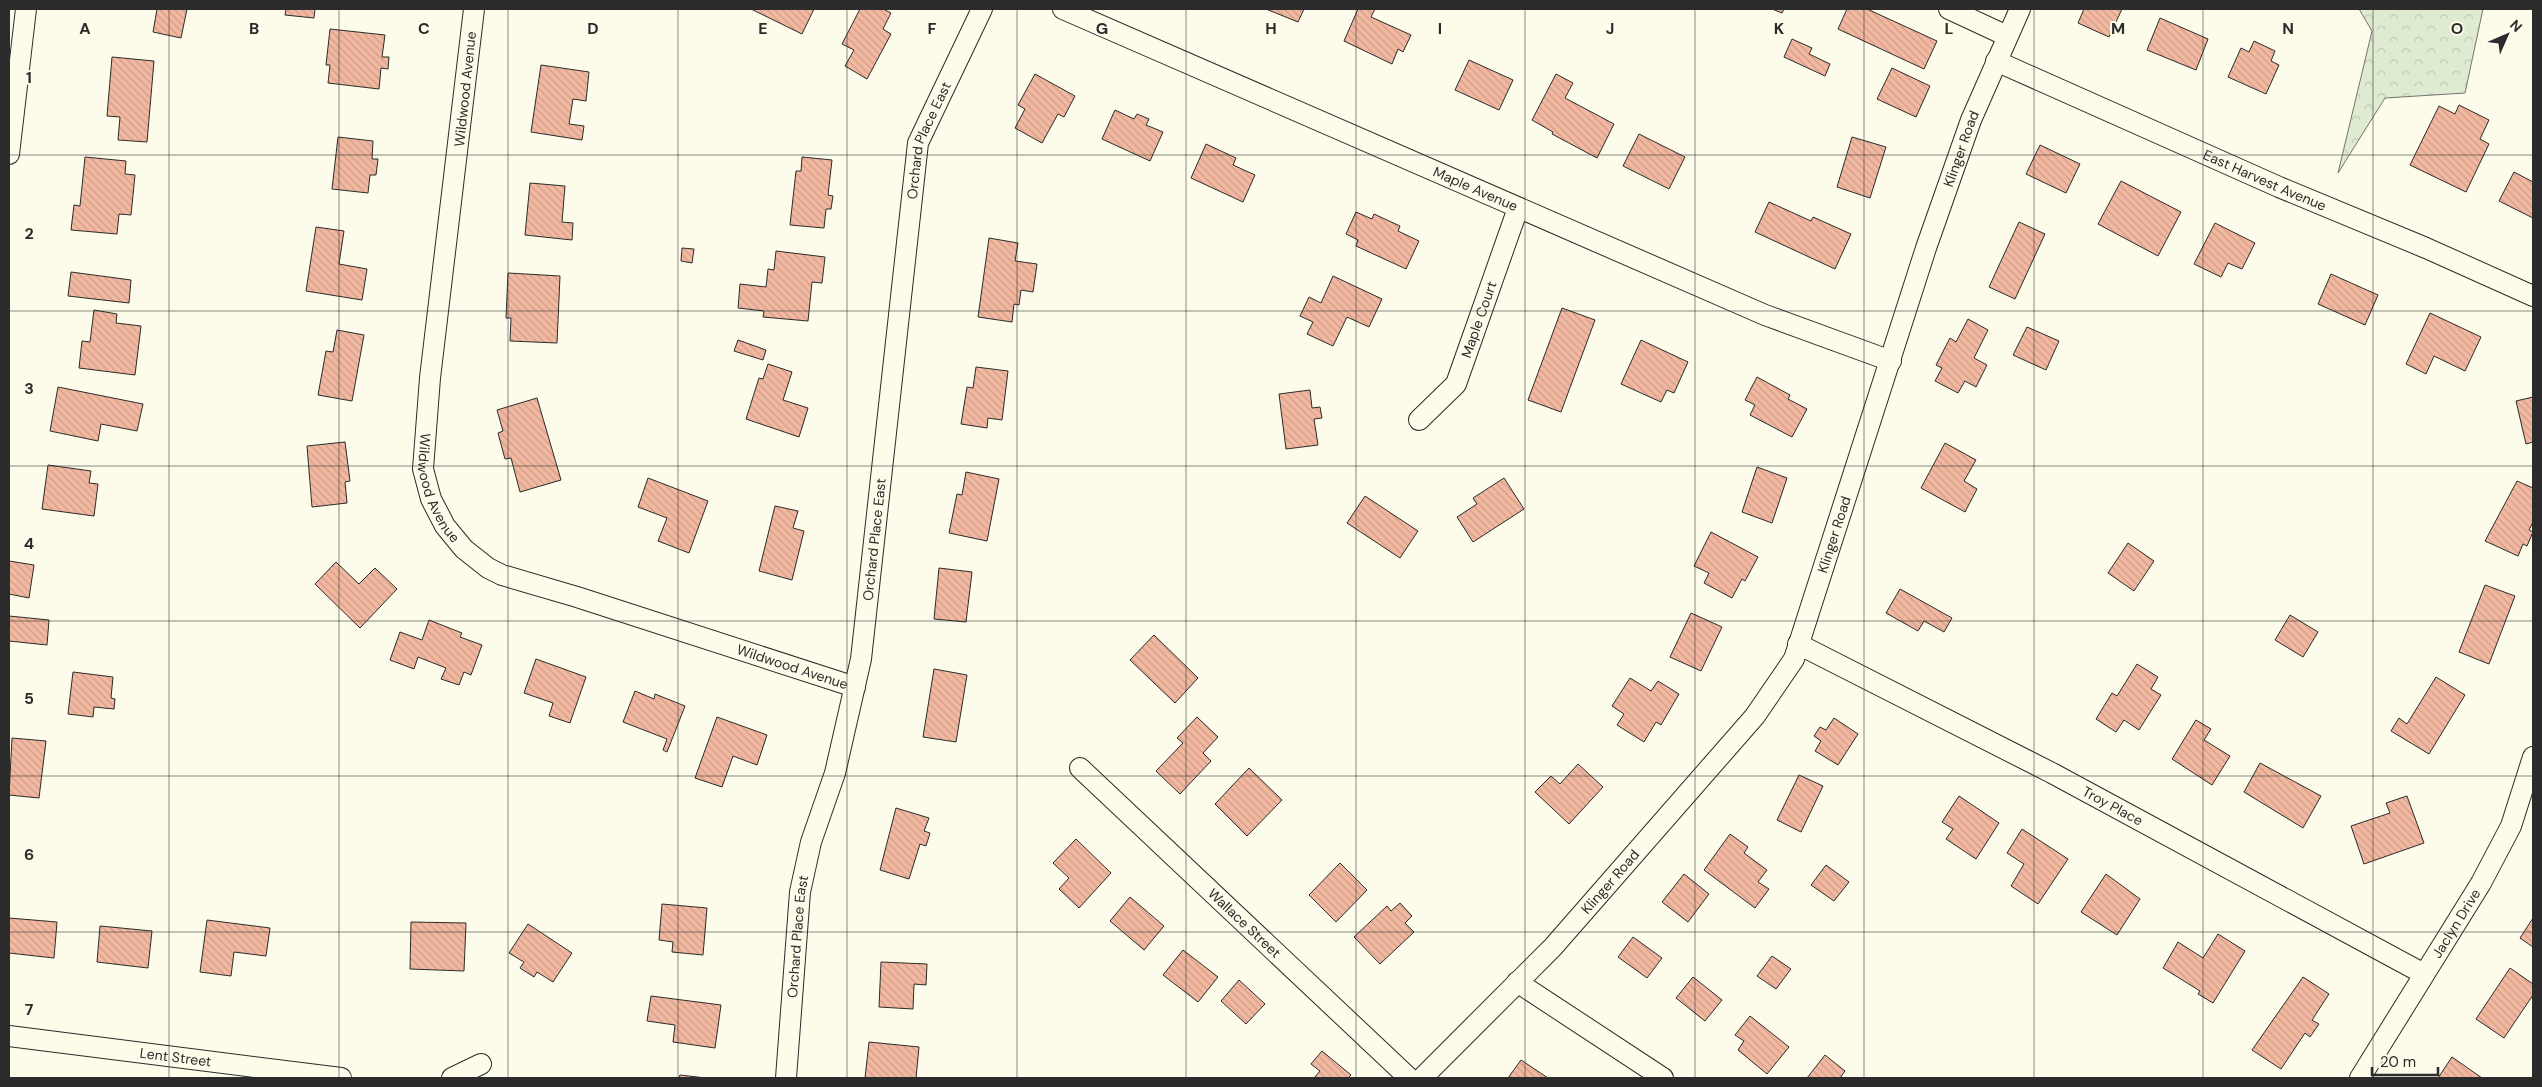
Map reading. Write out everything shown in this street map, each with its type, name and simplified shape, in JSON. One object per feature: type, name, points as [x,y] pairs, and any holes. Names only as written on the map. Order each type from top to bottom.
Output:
[{"type":"street","points":[[9,154],[26,9]]},
{"type":"street","name":"Wildwood Avenue","points":[[474,9],[430,378],[423,469],[431,499],[445,526],[464,549],[488,568],[502,575],[577,596],[855,687]]},
{"type":"street","name":"Orchard Place East","points":[[786,1078],[800,892],[811,842],[835,773],[861,659],[918,143],[982,9]]},
{"type":"street","name":"Maple Avenue","points":[[1063,9],[1765,316],[1891,361]]},
{"type":"street","points":[[1948,9],[2007,36]]},
{"type":"street","name":"Klinger Road","points":[[1422,1078],[1553,946],[1755,716],[1794,658],[1971,120],[2020,9]]},
{"type":"street","name":"East Harvest Avenue","points":[[1996,61],[2279,187],[2426,248],[2533,296]]},
{"type":"street","name":"Maple Court","points":[[1419,420],[1456,384],[1518,208]]},
{"type":"street","name":"Troy Place","points":[[1798,644],[2052,773],[2424,974]]},
{"type":"street","name":"Jaclyn Drive","points":[[2360,1078],[2481,883],[2511,826],[2533,757]]},
{"type":"street","name":"Wallace Street","points":[[1080,768],[1409,1078]]},
{"type":"street","points":[[1517,982],[1663,1078]]},
{"type":"street","name":"Lent Street","points":[[9,1036],[340,1078]]},
{"type":"street","points":[[452,1078],[481,1064]]},
{"type":"green space","points":[[2359,9],[2483,9],[2465,93],[2385,98],[2338,173],[2372,31]]},
{"type":"building","points":[[157,9],[187,9],[181,38],[153,32]]},
{"type":"building","points":[[286,9],[315,9],[314,18],[285,15]]},
{"type":"building","points":[[751,9],[814,9],[802,34]]},
{"type":"building","points":[[860,9],[883,9],[891,13],[883,29],[891,34],[867,79],[845,66],[854,50],[842,44]]},
{"type":"building","points":[[1266,9],[1304,9],[1298,22]]},
{"type":"building","points":[[1358,9],[1375,9],[1371,17],[1411,35],[1403,52],[1398,49],[1392,64],[1344,41]]},
{"type":"building","points":[[1772,9],[1784,9],[1782,13]]},
{"type":"building","points":[[1847,9],[1867,9],[1937,41],[1924,69],[1838,29]]},
{"type":"building","points":[[2084,9],[2122,9],[2109,37],[2078,23]]},
{"type":"building","points":[[2160,18],[2208,39],[2196,70],[2147,50]]},
{"type":"building","points":[[330,29],[385,35],[382,57],[389,57],[388,69],[381,68],[379,89],[328,83],[330,65],[326,65]]},
{"type":"building","points":[[1792,39],[1812,48],[1809,54],[1830,64],[1825,76],[1784,57]]},
{"type":"building","points":[[2254,41],[2275,51],[2271,61],[2279,65],[2266,94],[2228,77],[2241,48],[2249,52]]},
{"type":"building","points":[[112,57],[154,61],[147,142],[118,140],[120,117],[107,116]]},
{"type":"building","points":[[1469,60],[1513,80],[1499,110],[1455,90]]},
{"type":"building","points":[[541,65],[589,72],[586,101],[573,99],[569,124],[584,126],[582,140],[531,132]]},
{"type":"building","points":[[1892,68],[1930,86],[1916,117],[1877,99]]},
{"type":"building","points":[[1035,74],[1075,96],[1064,117],[1058,114],[1042,143],[1015,128],[1025,109],[1018,105]]},
{"type":"building","points":[[1556,74],[1573,83],[1565,98],[1614,124],[1597,158],[1552,134],[1553,132],[1532,120]]},
{"type":"building","points":[[2459,105],[2489,120],[2480,139],[2489,144],[2466,192],[2410,165],[2439,106],[2455,114]]},
{"type":"building","points":[[1115,110],[1134,119],[1137,114],[1149,119],[1146,125],[1163,132],[1150,161],[1102,139]]},
{"type":"building","points":[[1639,134],[1685,157],[1669,189],[1623,166]]},
{"type":"building","points":[[338,137],[373,141],[372,159],[378,159],[376,175],[370,175],[368,193],[332,189]]},
{"type":"building","points":[[1852,137],[1886,147],[1870,198],[1837,187]]},
{"type":"building","points":[[1206,144],[1236,158],[1233,165],[1255,175],[1243,202],[1191,178]]},
{"type":"building","points":[[2040,145],[2080,164],[2066,193],[2026,174]]},
{"type":"building","points":[[85,157],[126,161],[125,174],[135,175],[131,215],[119,214],[117,234],[71,230],[74,205],[80,206]]},
{"type":"building","points":[[802,157],[832,160],[828,195],[833,196],[831,209],[826,209],[824,228],[790,225],[796,171],[801,171]]},
{"type":"building","points":[[2514,172],[2533,182],[2533,218],[2499,201]]},
{"type":"building","points":[[2121,181],[2181,212],[2158,256],[2098,224]]},
{"type":"building","points":[[530,183],[565,186],[562,222],[573,223],[572,240],[525,235]]},
{"type":"building","points":[[1769,202],[1811,221],[1813,217],[1851,234],[1835,269],[1755,232]]},
{"type":"building","points":[[1356,212],[1372,219],[1374,214],[1400,226],[1398,231],[1419,241],[1406,269],[1356,246],[1358,240],[1346,234]]},
{"type":"building","points":[[2019,222],[2045,234],[2015,299],[1989,287]]},
{"type":"building","points":[[2215,223],[2255,243],[2242,269],[2228,263],[2221,277],[2194,264]]},
{"type":"building","points":[[316,227],[344,231],[339,264],[367,269],[362,300],[306,291]]},
{"type":"building","points":[[989,238],[1018,243],[1015,261],[1037,264],[1033,292],[1021,290],[1019,305],[1014,304],[1012,322],[978,317]]},
{"type":"building","points":[[682,248],[694,249],[692,263],[681,261]]},
{"type":"building","points":[[776,251],[825,257],[822,283],[812,282],[808,321],[763,317],[764,311],[738,308],[740,284],[766,287],[768,269],[774,270]]},
{"type":"building","points":[[71,272],[131,280],[129,303],[68,296]]},
{"type":"building","points":[[508,273],[560,276],[557,343],[510,341],[511,318],[506,318]]},
{"type":"building","points":[[2331,274],[2378,295],[2365,325],[2318,304]]},
{"type":"building","points":[[1333,276],[1382,299],[1369,327],[1347,317],[1333,346],[1307,334],[1313,322],[1300,316],[1309,297],[1321,303]]},
{"type":"building","points":[[1562,308],[1595,320],[1561,412],[1528,400]]},
{"type":"building","points":[[94,310],[117,314],[116,323],[141,326],[135,375],[79,368],[82,341],[90,342]]},
{"type":"building","points":[[2430,313],[2481,337],[2465,371],[2434,356],[2426,374],[2406,364]]},
{"type":"building","points":[[1968,319],[1988,330],[1974,358],[1987,365],[1976,387],[1965,381],[1958,393],[1935,381],[1942,368],[1936,365],[1950,338],[1956,342]]},
{"type":"building","points":[[2027,327],[2059,341],[2046,370],[2013,355]]},
{"type":"building","points":[[337,330],[364,335],[352,401],[318,395],[326,351],[333,352]]},
{"type":"building","points":[[738,340],[766,350],[763,360],[734,351]]},
{"type":"building","points":[[1641,340],[1688,362],[1674,393],[1667,390],[1661,402],[1621,384]]},
{"type":"building","points":[[768,364],[792,372],[783,400],[808,408],[799,437],[746,419],[759,378],[763,379]]},
{"type":"building","points":[[976,367],[1008,371],[1002,420],[988,418],[987,428],[961,424],[967,387],[973,388]]},
{"type":"building","points":[[1757,377],[1790,395],[1788,399],[1807,409],[1792,437],[1750,415],[1755,405],[1745,400]]},
{"type":"building","points":[[58,387],[143,404],[137,431],[101,424],[98,441],[50,431]]},
{"type":"building","points":[[1310,390],[1312,408],[1320,407],[1322,418],[1314,419],[1318,445],[1286,449],[1279,394]]},
{"type":"building","points":[[2533,397],[2533,442],[2526,444],[2516,401]]},
{"type":"building","points":[[537,398],[561,480],[520,492],[511,458],[505,459],[498,433],[503,431],[497,410]]},
{"type":"building","points":[[345,442],[350,481],[345,482],[347,503],[312,507],[307,446]]},
{"type":"building","points":[[1945,443],[1976,460],[1964,481],[1977,489],[1965,512],[1921,488]]},
{"type":"building","points":[[48,465],[91,471],[89,483],[98,484],[94,516],[42,509]]},
{"type":"building","points":[[1757,467],[1787,478],[1772,523],[1742,512]]},
{"type":"building","points":[[966,472],[999,479],[987,541],[949,533],[957,494],[962,495]]},
{"type":"building","points":[[648,478],[708,501],[689,553],[658,541],[667,518],[638,507]]},
{"type":"building","points":[[1504,478],[1524,509],[1473,542],[1457,517],[1477,504],[1473,498]]},
{"type":"building","points":[[2517,481],[2533,488],[2533,522],[2529,530],[2533,532],[2527,546],[2523,544],[2518,556],[2485,541]]},
{"type":"building","points":[[1365,496],[1418,531],[1400,558],[1347,523]]},
{"type":"building","points":[[775,506],[798,511],[793,528],[804,531],[792,580],[759,571]]},
{"type":"building","points":[[1711,532],[1758,557],[1745,581],[1742,579],[1732,598],[1704,583],[1709,573],[1694,566]]},
{"type":"building","points":[[2128,543],[2154,561],[2134,591],[2108,573]]},
{"type":"building","points":[[9,561],[34,565],[29,598],[9,594]]},
{"type":"building","points":[[336,562],[359,584],[375,568],[397,589],[360,628],[315,584]]},
{"type":"building","points":[[939,568],[972,572],[966,622],[934,619]]},
{"type":"building","points":[[2485,585],[2515,596],[2489,664],[2459,652]]},
{"type":"building","points":[[1900,589],[1952,618],[1944,632],[1924,621],[1918,631],[1886,613]]},
{"type":"building","points":[[1691,613],[1722,627],[1701,671],[1670,657]]},
{"type":"building","points":[[2290,615],[2318,632],[2303,657],[2275,640]]},
{"type":"building","points":[[9,616],[49,620],[47,645],[9,641]]},
{"type":"building","points":[[429,620],[462,633],[460,637],[482,645],[471,675],[464,672],[459,685],[441,679],[446,668],[418,657],[414,669],[390,660],[400,632],[422,640]]},
{"type":"building","points":[[1154,635],[1198,678],[1175,703],[1130,660]]},
{"type":"building","points":[[536,659],[586,677],[570,723],[549,716],[553,703],[524,693]]},
{"type":"building","points":[[2137,664],[2158,677],[2151,689],[2161,695],[2139,730],[2124,720],[2116,732],[2096,719],[2112,693],[2117,696]]},
{"type":"building","points":[[934,669],[967,675],[956,742],[923,737]]},
{"type":"building","points":[[73,672],[113,677],[111,698],[115,699],[114,709],[94,707],[93,717],[68,714]]},
{"type":"building","points":[[2436,677],[2465,695],[2429,754],[2391,731],[2399,718],[2407,724]]},
{"type":"building","points":[[1630,678],[1651,691],[1658,681],[1679,694],[1661,725],[1656,722],[1644,742],[1617,725],[1624,714],[1612,706]]},
{"type":"building","points":[[635,691],[654,699],[655,694],[685,706],[667,752],[663,750],[667,739],[623,722]]},
{"type":"building","points":[[717,717],[767,735],[757,765],[733,756],[722,787],[695,778]]},
{"type":"building","points":[[1197,717],[1218,737],[1203,753],[1211,761],[1180,794],[1156,771],[1183,743],[1177,738]]},
{"type":"building","points":[[1834,718],[1858,734],[1838,765],[1815,751],[1821,741],[1814,736],[1820,727],[1826,730]]},
{"type":"building","points":[[2196,720],[2211,729],[2204,740],[2230,756],[2212,785],[2172,759]]},
{"type":"building","points":[[12,738],[46,741],[39,798],[9,795]]},
{"type":"building","points":[[2260,763],[2321,796],[2303,828],[2244,792]]},
{"type":"building","points":[[1578,764],[1603,787],[1569,824],[1535,792],[1551,776],[1560,784]]},
{"type":"building","points":[[1249,768],[1282,800],[1247,836],[1215,804]]},
{"type":"building","points":[[1799,775],[1823,786],[1801,832],[1777,820]]},
{"type":"building","points":[[1959,796],[1999,823],[1976,859],[1946,839],[1953,829],[1942,822]]},
{"type":"building","points":[[2407,796],[2424,843],[2364,864],[2351,826],[2390,813],[2386,803]]},
{"type":"building","points":[[896,808],[929,818],[924,831],[930,833],[926,846],[920,844],[909,879],[880,870]]},
{"type":"building","points":[[2022,829],[2068,859],[2038,904],[2011,886],[2024,864],[2007,853]]},
{"type":"building","points":[[1730,834],[1748,847],[1744,853],[1767,870],[1758,882],[1769,889],[1755,908],[1704,870]]},
{"type":"building","points":[[1076,839],[1111,873],[1079,908],[1059,889],[1069,878],[1053,863]]},
{"type":"building","points":[[1340,863],[1367,890],[1336,922],[1309,895]]},
{"type":"building","points":[[1826,865],[1849,882],[1834,901],[1811,885]]},
{"type":"building","points":[[1684,874],[1709,894],[1688,922],[1662,902]]},
{"type":"building","points":[[2106,874],[2140,899],[2117,935],[2081,912]]},
{"type":"building","points":[[1130,897],[1164,926],[1144,950],[1110,921]]},
{"type":"building","points":[[1400,903],[1412,916],[1405,923],[1414,932],[1380,964],[1354,937],[1387,906],[1391,911]]},
{"type":"building","points":[[662,904],[707,908],[703,955],[672,952],[673,942],[659,940]]},
{"type":"building","points":[[9,918],[57,922],[54,958],[9,953]]},
{"type":"building","points":[[2533,918],[2533,947],[2520,938]]},
{"type":"building","points":[[207,920],[270,928],[266,956],[234,952],[231,976],[200,972]]},
{"type":"building","points":[[411,922],[466,923],[464,971],[410,969]]},
{"type":"building","points":[[528,924],[572,953],[553,982],[537,972],[534,977],[520,968],[524,962],[509,953]]},
{"type":"building","points":[[100,926],[152,931],[148,968],[97,962]]},
{"type":"building","points":[[2218,934],[2245,951],[2213,1003],[2198,994],[2200,991],[2163,968],[2178,942],[2203,958]]},
{"type":"building","points":[[1633,937],[1662,958],[1647,978],[1618,957]]},
{"type":"building","points":[[1183,950],[1218,977],[1198,1002],[1163,975]]},
{"type":"building","points":[[1772,956],[1791,969],[1776,989],[1757,976]]},
{"type":"building","points":[[881,962],[927,964],[926,985],[914,984],[913,1009],[879,1007]]},
{"type":"building","points":[[2510,968],[2533,984],[2533,995],[2504,1038],[2476,1019]]},
{"type":"building","points":[[1693,977],[1722,1000],[1705,1021],[1676,998]]},
{"type":"building","points":[[2303,977],[2329,994],[2312,1020],[2319,1024],[2310,1037],[2305,1033],[2281,1069],[2252,1050]]},
{"type":"building","points":[[1239,980],[1265,1004],[1246,1024],[1221,1001]]},
{"type":"building","points":[[651,996],[721,1005],[715,1048],[673,1042],[675,1025],[647,1021]]},
{"type":"building","points":[[1750,1016],[1789,1047],[1767,1074],[1738,1050],[1744,1041],[1735,1035]]},
{"type":"building","points":[[869,1042],[919,1047],[916,1078],[865,1078]]},
{"type":"building","points":[[1322,1051],[1351,1075],[1348,1078],[1314,1078],[1320,1071],[1311,1064]]},
{"type":"building","points":[[1825,1055],[1845,1071],[1840,1078],[1807,1078]]},
{"type":"building","points":[[2452,1057],[2482,1078],[2438,1078]]},
{"type":"building","points":[[1521,1060],[1548,1078],[1508,1078]]},
{"type":"building","points":[[680,1075],[706,1078],[679,1078]]}]
